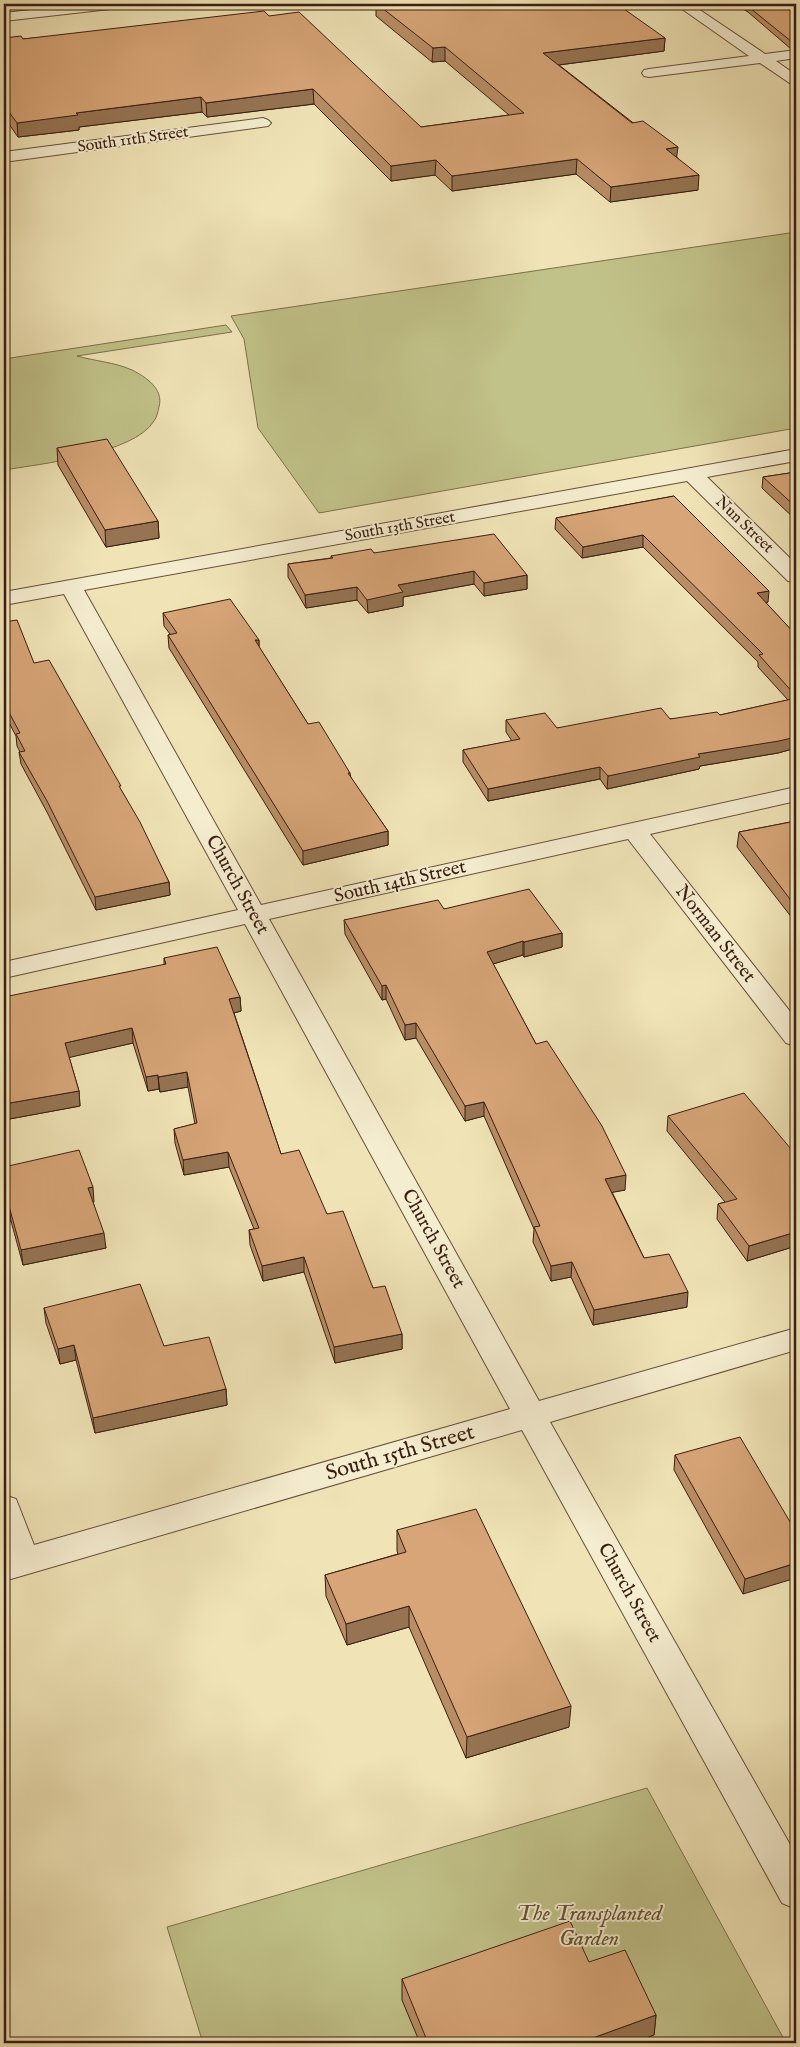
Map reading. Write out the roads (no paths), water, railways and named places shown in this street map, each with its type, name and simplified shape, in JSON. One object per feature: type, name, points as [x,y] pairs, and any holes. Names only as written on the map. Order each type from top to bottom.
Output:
[{"type":"street","points":[[4,17],[119,4]]},
{"type":"street","points":[[682,4],[796,81]]},
{"type":"street","points":[[649,73],[796,54]]},
{"type":"street","name":"South 11th Street","points":[[4,157],[263,123]]},
{"type":"street","name":"South 13th Street","points":[[4,598],[796,456]]},
{"type":"street","name":"Nun Street","points":[[692,474],[796,576]]},
{"type":"street","name":"Church Street","points":[[71,586],[796,1891]]},
{"type":"street","name":"South 14th Street","points":[[4,970],[796,794]]},
{"type":"street","name":"Norman Street","points":[[634,830],[796,1037]]},
{"type":"street","name":"South 15th Street","points":[[13,1564],[796,1338]]},
{"type":"street","points":[[4,1508],[13,1564]]},
{"type":"park label","name":"The Transplanted Garden","points":[[589,1926]]}]
